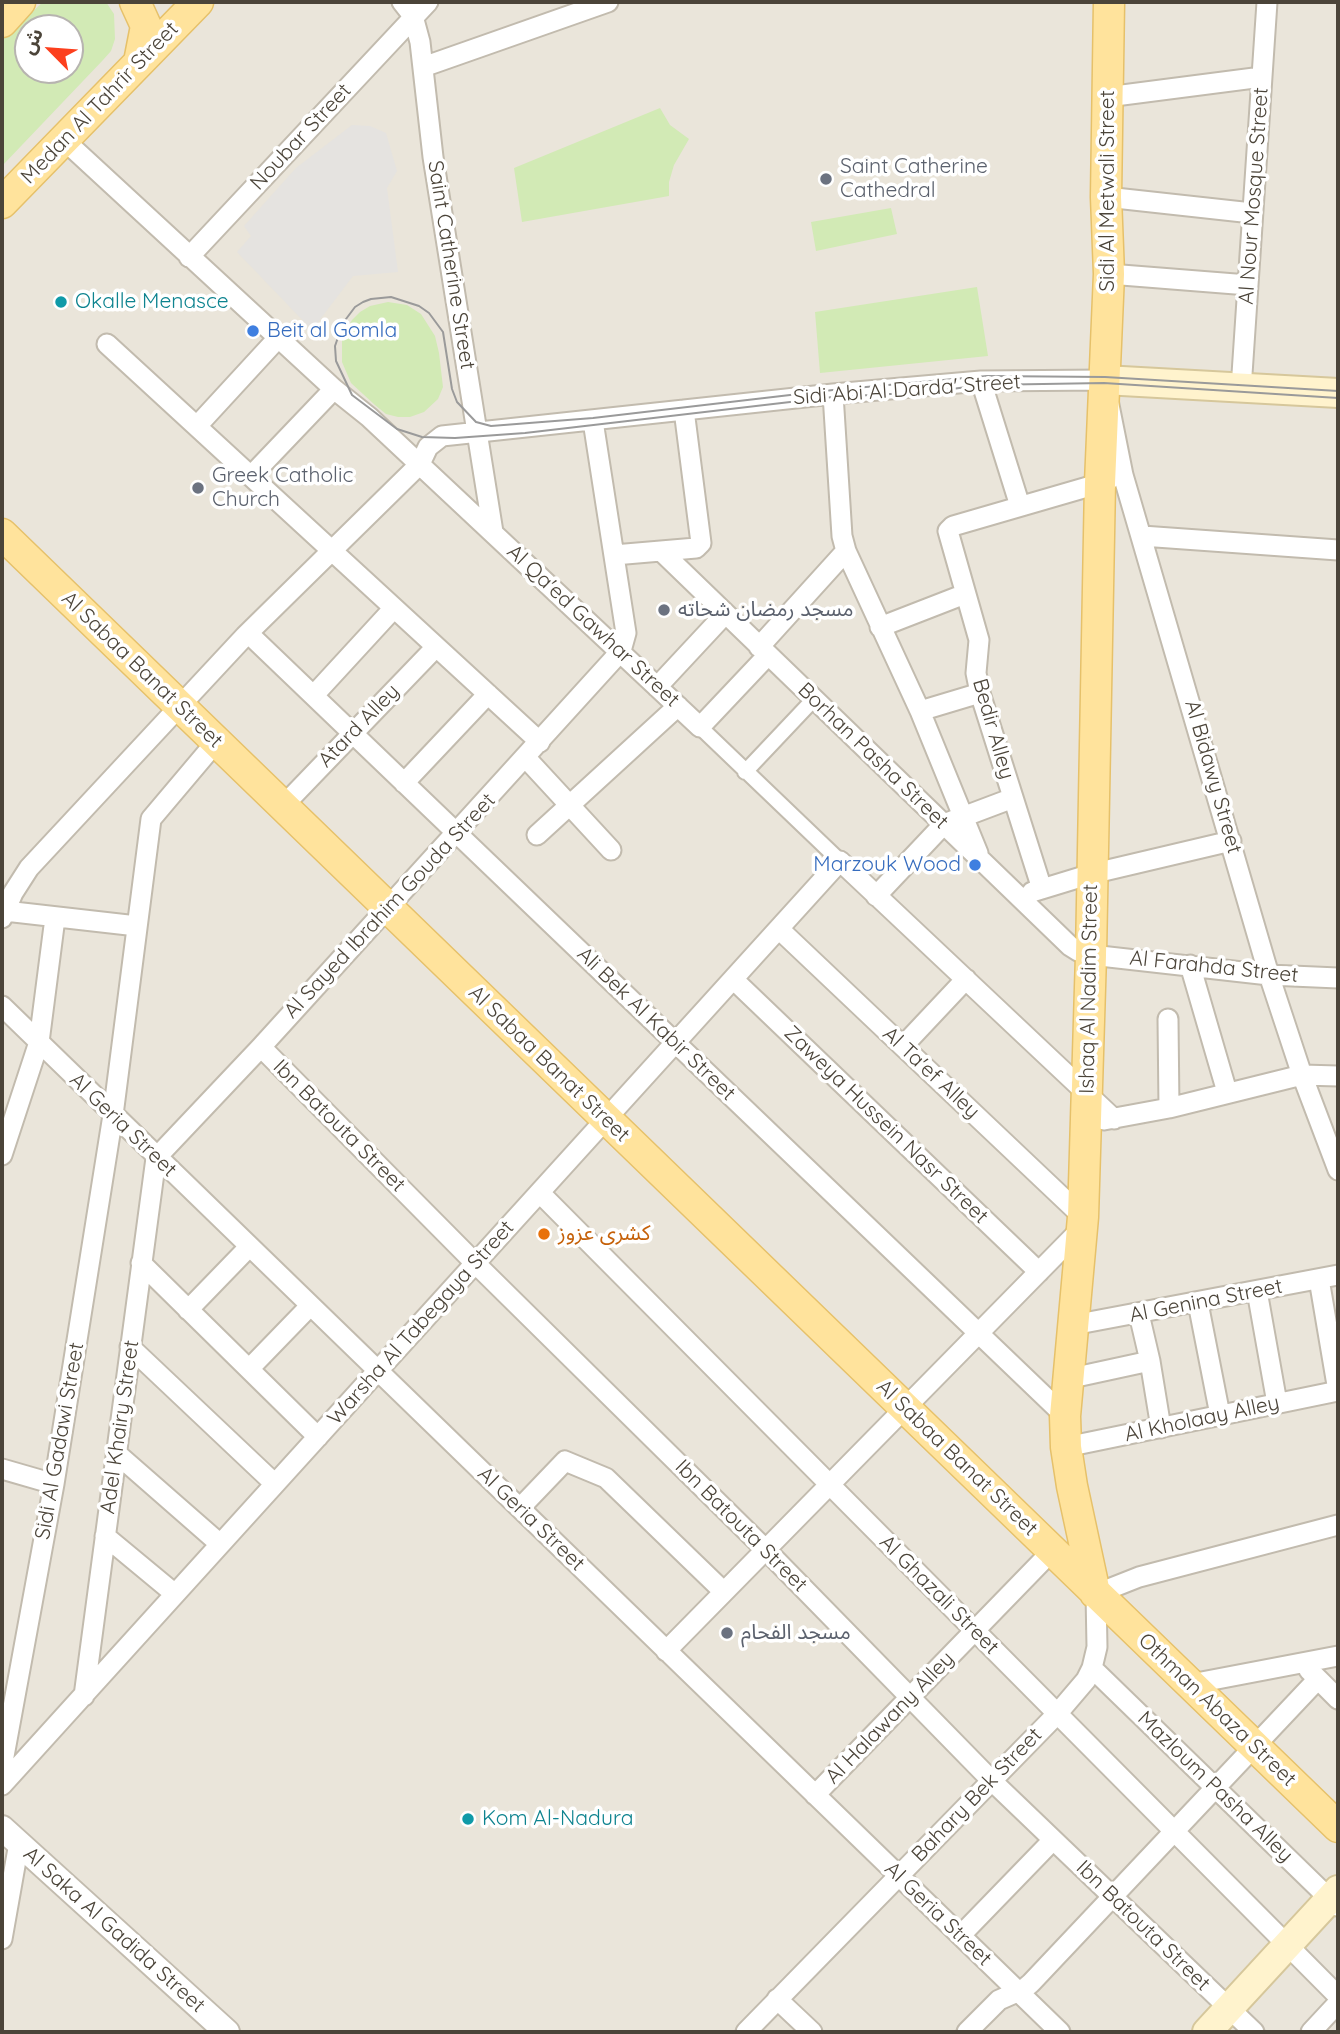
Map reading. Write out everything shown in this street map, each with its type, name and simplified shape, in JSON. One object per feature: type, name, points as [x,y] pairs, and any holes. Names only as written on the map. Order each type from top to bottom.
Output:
[{"type":"main road","points":[[2,22],[20,2]]},
{"type":"main road","points":[[135,2],[146,26],[139,62]]},
{"type":"main road","name":"Medan Al Tahrir Street","points":[[2,204],[198,2]]},
{"type":"main road","name":"Sidi Al Metwali Street","points":[[1104,380],[1109,274],[1106,197],[1109,2]]},
{"type":"main road","name":"Sidi Abi Al Darda' Street","points":[[1104,380],[1338,394]]},
{"type":"main road","name":"Ishaq Al Nadim Street","points":[[1096,1594],[1078,1520],[1066,1447],[1065,1416],[1095,1110],[1091,874],[1112,479],[1104,380]]},
{"type":"main road","name":"Al Sabaa Banat Street","points":[[2,534],[1096,1594]]},
{"type":"main road","name":"Othman Abaza Street","points":[[1096,1594],[1338,1826]]},
{"type":"main road","points":[[1207,2032],[1287,1945],[1335,1899]]},
{"type":"street","name":"Noubar Street","points":[[189,257],[408,9],[428,2]]},
{"type":"street","points":[[423,67],[608,2]]},
{"type":"street","name":"Al Nour Mosque Street","points":[[1241,389],[1267,2]]},
{"type":"street","name":"Saint Catherine Street","points":[[408,9],[420,42],[433,158],[494,532]]},
{"type":"street","points":[[1107,97],[1262,77]]},
{"type":"street","name":"Al Qa'ed Gawhar Street","points":[[64,140],[621,651],[745,772],[966,979],[1095,1110]]},
{"type":"street","points":[[1106,197],[1252,213]]},
{"type":"street","points":[[1109,274],[1248,285]]},
{"type":"street","points":[[197,426],[278,338]]},
{"type":"street","points":[[107,344],[540,742]]},
{"type":"street","name":"Sidi Abi Al Darda' Street","points":[[3,915],[8,887],[29,868],[248,632],[420,464],[428,447],[442,436],[981,381],[1104,380]]},
{"type":"street","points":[[981,381],[1020,506],[1112,479]]},
{"type":"street","points":[[251,476],[334,388]]},
{"type":"street","points":[[833,394],[842,536],[846,551],[920,711],[981,860]]},
{"type":"street","points":[[614,555],[696,548],[701,543],[684,410]]},
{"type":"street","points":[[593,421],[626,633],[621,651]]},
{"type":"street","name":"Al Bidawy Street","points":[[1112,479],[1142,536],[1269,975],[1302,1075],[1332,1141],[1338,1170]]},
{"type":"street","name":"Bedir Alley","points":[[1020,506],[950,528],[948,535],[979,640],[976,673],[980,693],[1042,889]]},
{"type":"street","points":[[1142,536],[1338,550]]},
{"type":"street","name":"Borhan Pasha Street","points":[[661,551],[1070,946],[1091,954]]},
{"type":"street","points":[[700,727],[846,551]]},
{"type":"street","points":[[880,627],[965,594]]},
{"type":"street","points":[[314,695],[394,608]]},
{"type":"street","points":[[657,687],[725,614]]},
{"type":"street","name":"Ali Bek Al Kabir Street","points":[[248,632],[1065,1416]]},
{"type":"street","name":"Atard Alley","points":[[283,806],[436,647]]},
{"type":"street","name":"Al Sayed Ibrahim Gouda Street","points":[[156,1158],[457,834],[621,651]]},
{"type":"street","points":[[920,711],[980,693]]},
{"type":"street","points":[[404,783],[488,694]]},
{"type":"street","points":[[745,772],[814,699]]},
{"type":"street","points":[[537,835],[678,706]]},
{"type":"street","name":"Sidi Al Gadawi Street","points":[[2,1767],[54,1484],[113,1115],[152,816],[216,742]]},
{"type":"street","points":[[526,758],[611,850]]},
{"type":"street","points":[[876,895],[944,824],[1013,798]]},
{"type":"street","points":[[1018,896],[1091,874],[1231,841]]},
{"type":"street","name":"Warsha Al Tabegaya Street","points":[[2,1784],[840,861]]},
{"type":"street","points":[[3,915],[137,926]]},
{"type":"street","points":[[2,1154],[38,1042],[55,918]]},
{"type":"street","name":"Al Ta'ef Alley","points":[[779,929],[1082,1222]]},
{"type":"street","name":"Al Farahda Street","points":[[1091,954],[1269,975],[1338,978]]},
{"type":"street","points":[[1191,965],[1227,1092]]},
{"type":"street","name":"Zaweya Hussein Nasr Street","points":[[733,979],[1039,1272]]},
{"type":"street","points":[[902,1046],[966,979]]},
{"type":"street","name":"Al Geria Street","points":[[2,1006],[1060,2032]]},
{"type":"street","points":[[1168,1019],[1169,1108]]},
{"type":"street","name":"Ibn Batouta Street","points":[[261,1047],[766,1550],[991,1780],[1254,2032]]},
{"type":"street","points":[[1095,1110],[1169,1108],[1302,1075],[1338,1076]]},
{"type":"street","name":"Adel Khairy Street","points":[[84,1696],[156,1158]]},
{"type":"street","name":"Al Ghazali Street","points":[[540,1193],[1338,1996]]},
{"type":"street","points":[[666,1651],[978,1335],[1039,1272],[1082,1222]]},
{"type":"street","points":[[188,1310],[249,1247]]},
{"type":"street","points":[[141,1263],[318,1437]]},
{"type":"street","points":[[1329,1277],[1338,1391]]},
{"type":"street","name":"Al Genina Street","points":[[1073,1325],[1329,1277]]},
{"type":"street","points":[[1257,1291],[1277,1404]]},
{"type":"street","points":[[1198,1303],[1220,1415]]},
{"type":"street","points":[[248,1369],[310,1306]]},
{"type":"street","points":[[1139,1314],[1161,1428]]},
{"type":"street","points":[[130,1347],[275,1484]]},
{"type":"street","points":[[1067,1379],[1150,1361]]},
{"type":"street","name":"Al Kholaay Alley","points":[[1066,1447],[1338,1391]]},
{"type":"street","points":[[116,1453],[220,1544]]},
{"type":"street","points":[[520,1508],[565,1461],[606,1478],[724,1592]]},
{"type":"street","points":[[2,1469],[54,1484]]},
{"type":"street","points":[[1096,1594],[1139,1577],[1338,1525]]},
{"type":"street","points":[[105,1536],[175,1594]]},
{"type":"street","name":"Al Halawany Alley","points":[[815,1795],[1052,1551]]},
{"type":"street","name":"Bahary Bek Street","points":[[746,2032],[1057,1714],[1086,1680],[1097,1647],[1096,1594]]},
{"type":"street","points":[[1191,1684],[1338,1656]]},
{"type":"street","points":[[1302,1664],[1338,1699]]},
{"type":"street","name":"Mazloum Pasha Alley","points":[[1092,1668],[1335,1899]]},
{"type":"street","points":[[967,2032],[999,2000],[1031,1983],[1318,1679]]},
{"type":"street","points":[[961,1935],[1053,1840]]},
{"type":"street","points":[[2,1939],[9,1851]]},
{"type":"street","name":"Al Saka Al Gadida Street","points":[[9,1851],[227,2032]]},
{"type":"street","points":[[777,1999],[812,2032]]},
{"type":"street","points":[[1311,2032],[1338,2003]]},
{"type":"shaded area","points":[[2,2],[1338,2],[1338,2032],[2,2032]]},
{"type":"shaded area","points":[[352,125],[370,126],[386,133],[397,171],[387,188],[398,272],[353,276],[312,330],[237,252],[251,236],[244,226],[296,168]]},
{"type":"green space","points":[[43,2],[106,2],[114,14],[115,39],[111,51],[84,79],[84,14],[30,14]]},
{"type":"green space","points":[[14,29],[14,84],[80,84],[2,166],[2,40]]},
{"type":"green space","points":[[660,108],[670,125],[689,139],[674,165],[669,182],[669,196],[522,222],[514,168]]},
{"type":"green space","points":[[891,208],[897,234],[816,251],[811,222]]},
{"type":"green space","points":[[977,287],[988,356],[820,373],[815,312]]},
{"type":"green space","points":[[388,302],[407,305],[421,314],[435,336],[439,353],[443,387],[438,399],[424,412],[410,417],[386,414],[351,383],[342,362],[342,337],[352,320],[370,306]]},
{"type":"tram line","points":[[1338,391],[1105,377],[987,376],[833,390],[593,418],[491,426],[476,422],[457,402],[452,389],[443,332],[429,313],[419,306],[391,297],[363,302],[355,307],[343,323],[335,346],[336,361],[352,395],[397,429],[422,437],[455,438],[525,433],[833,397],[929,392],[982,385],[1104,383],[1338,398]]},
{"type":"place","name":"Saint Catherine Cathedral","points":[[826,179]]},
{"type":"place","name":"Okalle Menasce","points":[[61,302]]},
{"type":"place","name":"Beit al Gomla","points":[[253,331]]},
{"type":"place","name":"Greek Catholic Church","points":[[198,488]]},
{"type":"place","name":"مسجد رمضان شحاته","points":[[664,610]]},
{"type":"place","name":"Marzouk Wood","points":[[975,865]]},
{"type":"place","name":"كشرى عزوز","points":[[544,1234]]},
{"type":"place","name":"مسجد الفحام","points":[[727,1633]]},
{"type":"place","name":"Kom Al-Nadura","points":[[468,1819]]}]
